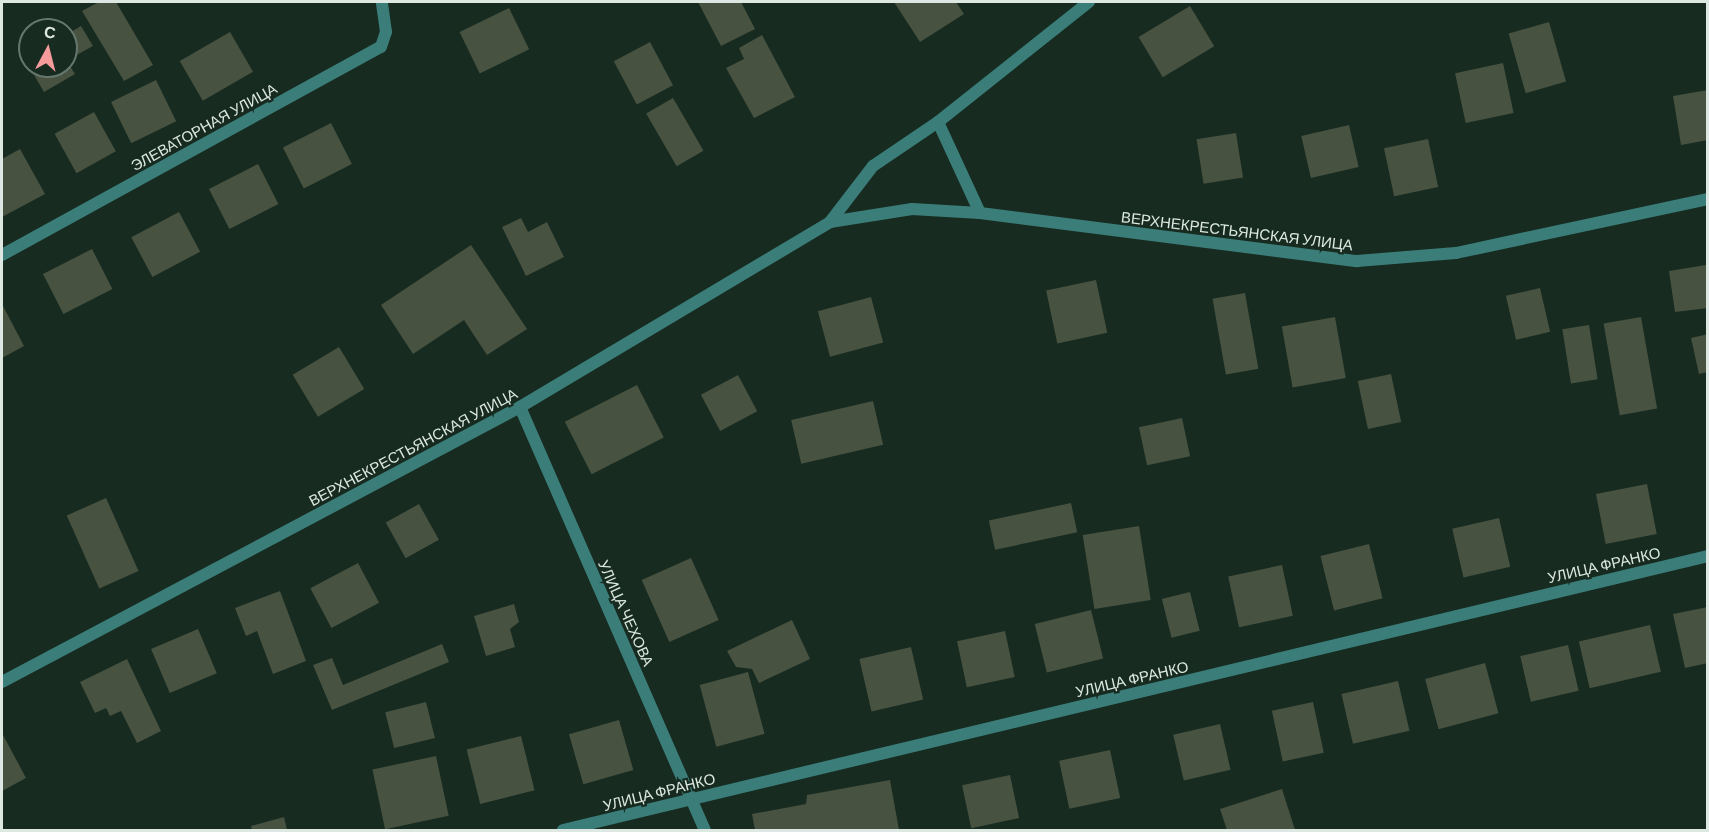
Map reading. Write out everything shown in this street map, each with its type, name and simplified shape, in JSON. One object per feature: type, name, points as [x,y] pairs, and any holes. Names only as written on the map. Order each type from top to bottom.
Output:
[{"type":"street","name":"ЭЛЕВАТОРНАЯ УЛИЦА","points":[[2,255],[381,47],[386,32],[382,2]]},
{"type":"street","name":"ВЕРХНЕКРЕСТЬЯНСКАЯ УЛИЦА","points":[[2,682],[520,407],[830,222],[873,166],[938,122],[1089,2]]},
{"type":"street","points":[[938,122],[980,213]]},
{"type":"street","name":"ВЕРХНЕКРЕСТЬЯНСКАЯ УЛИЦА","points":[[830,222],[912,209],[980,213],[1357,261],[1456,253],[1707,199]]},
{"type":"street","name":"УЛИЦА ЧЕХОВА","points":[[520,407],[705,831]]},
{"type":"street","name":"УЛИЦА ФРАНКО","points":[[563,831],[1707,556]]},
{"type":"building","points":[[99,2],[116,2],[153,65],[124,81],[82,11]]},
{"type":"building","points":[[698,2],[741,2],[755,29],[721,46]]},
{"type":"building","points":[[894,2],[956,2],[964,14],[920,42]]},
{"type":"building","points":[[1190,6],[1214,46],[1163,77],[1139,37]]},
{"type":"building","points":[[509,8],[529,49],[480,73],[460,32]]},
{"type":"building","points":[[1549,22],[1566,82],[1526,93],[1509,34]]},
{"type":"building","points":[[81,26],[93,46],[78,54],[78,28]]},
{"type":"building","points":[[230,32],[253,72],[203,101],[180,61]]},
{"type":"building","points":[[762,35],[795,97],[754,118],[726,68],[744,59],[739,48]]},
{"type":"building","points":[[650,42],[673,85],[637,105],[614,61]]},
{"type":"building","points":[[1503,63],[1514,113],[1466,123],[1455,73]]},
{"type":"building","points":[[36,78],[68,78],[44,92]]},
{"type":"building","points":[[156,80],[176,121],[131,143],[111,102]]},
{"type":"building","points":[[1708,90],[1708,140],[1681,145],[1673,96]]},
{"type":"building","points":[[673,98],[704,151],[677,166],[646,114]]},
{"type":"building","points":[[94,112],[116,151],[76,173],[55,134]]},
{"type":"building","points":[[331,123],[352,164],[304,189],[283,148]]},
{"type":"building","points":[[1349,125],[1359,167],[1311,178],[1301,136]]},
{"type":"building","points":[[1236,133],[1243,177],[1204,184],[1196,139]]},
{"type":"building","points":[[1428,139],[1438,187],[1394,196],[1384,148]]},
{"type":"building","points":[[20,149],[45,194],[2,217],[2,159]]},
{"type":"building","points":[[258,164],[278,204],[229,229],[209,189]]},
{"type":"building","points":[[179,212],[200,252],[152,277],[131,237]]},
{"type":"building","points":[[521,218],[528,232],[547,222],[564,257],[526,276],[502,227]]},
{"type":"building","points":[[471,245],[527,329],[487,355],[464,320],[413,354],[381,305]]},
{"type":"building","points":[[92,249],[112,289],[63,314],[43,274]]},
{"type":"building","points":[[1706,265],[1708,308],[1675,312],[1669,271]]},
{"type":"building","points":[[1096,280],[1107,333],[1057,343],[1046,291]]},
{"type":"building","points":[[1540,288],[1550,332],[1516,340],[1506,296]]},
{"type":"building","points":[[1245,293],[1258,369],[1226,375],[1213,299]]},
{"type":"building","points":[[871,297],[883,342],[830,357],[818,311]]},
{"type":"building","points":[[2,307],[24,346],[2,358]]},
{"type":"building","points":[[1335,317],[1346,378],[1293,387],[1282,326]]},
{"type":"building","points":[[1641,317],[1657,409],[1620,415],[1604,324]]},
{"type":"building","points":[[1589,325],[1598,379],[1571,384],[1562,329]]},
{"type":"building","points":[[1708,334],[1708,372],[1699,374],[1691,338]]},
{"type":"building","points":[[339,347],[364,389],[318,417],[293,375]]},
{"type":"building","points":[[1391,374],[1401,422],[1368,429],[1358,381]]},
{"type":"building","points":[[738,375],[757,411],[720,431],[701,395]]},
{"type":"building","points":[[637,385],[664,438],[592,474],[565,422]]},
{"type":"building","points":[[873,401],[883,445],[801,464],[791,420]]},
{"type":"building","points":[[1182,418],[1190,456],[1147,465],[1139,427]]},
{"type":"building","points":[[1647,484],[1657,534],[1606,544],[1596,494]]},
{"type":"building","points":[[106,498],[139,571],[99,589],[67,515]]},
{"type":"building","points":[[1071,503],[1077,532],[995,550],[989,520]]},
{"type":"building","points":[[419,504],[439,540],[406,558],[386,522]]},
{"type":"building","points":[[1499,518],[1510,567],[1463,578],[1452,529]]},
{"type":"building","points":[[1139,526],[1151,600],[1094,609],[1083,535]]},
{"type":"building","points":[[1369,544],[1383,598],[1334,610],[1320,556]]},
{"type":"building","points":[[691,558],[719,620],[669,642],[642,580]]},
{"type":"building","points":[[358,563],[379,603],[331,628],[310,588]]},
{"type":"building","points":[[1282,565],[1293,616],[1239,627],[1228,576]]},
{"type":"building","points":[[280,591],[306,661],[273,674],[257,631],[246,636],[235,608]]},
{"type":"building","points":[[1190,592],[1200,631],[1172,638],[1162,599]]},
{"type":"building","points":[[514,604],[519,622],[510,629],[515,647],[486,656],[474,616]]},
{"type":"building","points":[[1708,607],[1708,663],[1685,668],[1673,614]]},
{"type":"building","points":[[1091,610],[1103,659],[1047,673],[1035,624]]},
{"type":"building","points":[[792,620],[810,659],[759,683],[752,669],[736,667],[727,651]]},
{"type":"building","points":[[1650,625],[1661,672],[1590,688],[1579,641]]},
{"type":"building","points":[[198,629],[217,673],[170,693],[151,649]]},
{"type":"building","points":[[1005,631],[1015,677],[967,687],[957,641]]},
{"type":"building","points":[[442,644],[449,662],[332,710],[313,665],[332,658],[343,685]]},
{"type":"building","points":[[1568,645],[1579,691],[1531,702],[1520,656]]},
{"type":"building","points":[[911,647],[923,700],[872,712],[859,659]]},
{"type":"building","points":[[127,659],[161,731],[137,743],[121,711],[110,716],[106,708],[95,713],[80,682]]},
{"type":"building","points":[[1485,663],[1498,713],[1439,729],[1425,679]]},
{"type":"building","points":[[748,672],[765,734],[716,747],[700,685]]},
{"type":"building","points":[[1398,681],[1409,731],[1353,744],[1341,694]]},
{"type":"building","points":[[426,702],[435,738],[394,748],[385,712]]},
{"type":"building","points":[[1313,702],[1324,753],[1283,762],[1272,711]]},
{"type":"building","points":[[619,720],[633,770],[583,784],[569,734]]},
{"type":"building","points":[[1220,724],[1231,770],[1184,781],[1173,735]]},
{"type":"building","points":[[2,733],[26,778],[2,791]]},
{"type":"building","points":[[521,736],[535,790],[480,804],[467,750]]},
{"type":"building","points":[[1110,750],[1120,798],[1069,809],[1059,761]]},
{"type":"building","points":[[436,756],[449,816],[385,829],[372,770]]},
{"type":"building","points":[[1010,775],[1019,818],[971,828],[962,785]]},
{"type":"building","points":[[890,780],[899,830],[755,830],[752,814],[806,804],[807,795]]},
{"type":"building","points":[[1282,789],[1295,830],[1227,830],[1220,809]]},
{"type":"building","points":[[284,817],[287,830],[252,830],[251,826]]}]
